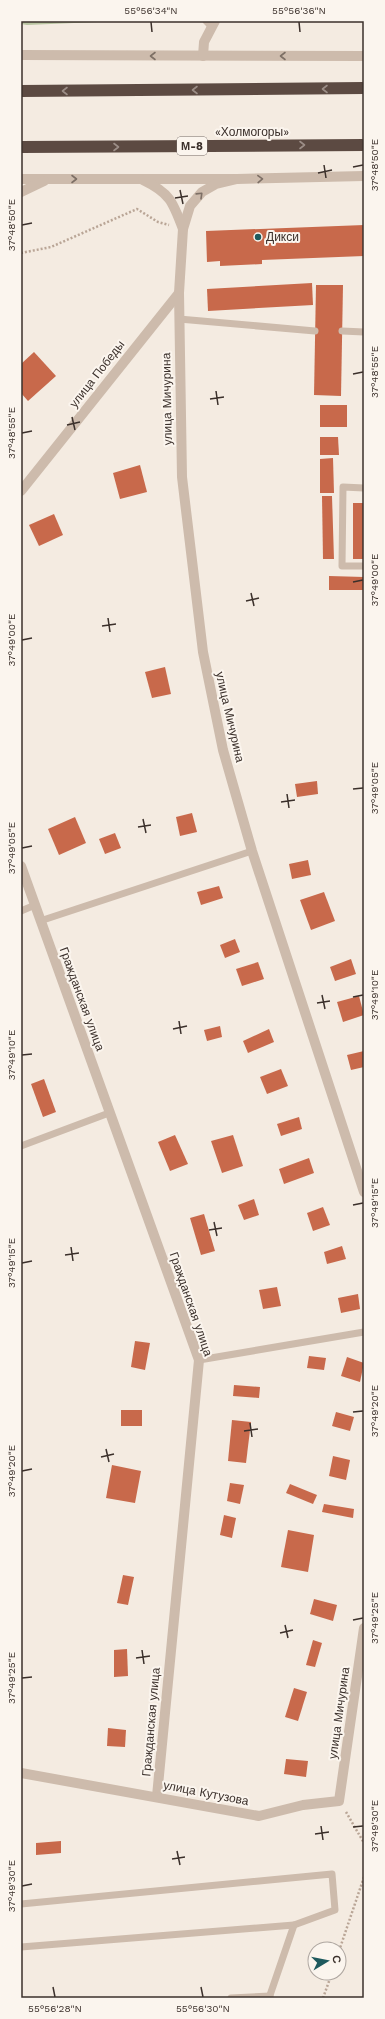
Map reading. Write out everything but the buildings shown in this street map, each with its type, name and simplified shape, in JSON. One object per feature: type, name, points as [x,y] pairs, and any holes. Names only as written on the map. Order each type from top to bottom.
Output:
[{"type":"highway","points":[[21,91],[364,88]]},
{"type":"highway","name":"«Холмогоры»","points":[[21,148],[364,145]]},
{"type":"street","points":[[203,56],[204,42],[211,23]]},
{"type":"street","points":[[21,55],[364,56]]},
{"type":"street","points":[[21,179],[237,179],[364,176]]},
{"type":"street","points":[[21,192],[49,179]]},
{"type":"street","name":"улица Мичурина","points":[[141,179],[160,188],[170,200],[183,229]]},
{"type":"street","name":"улица Мичурина","points":[[237,179],[216,184],[202,192],[190,206],[183,229],[179,293],[182,477],[203,652],[223,750],[252,851],[364,1192]]},
{"type":"street","name":"улица Победы","points":[[21,491],[179,293]]},
{"type":"street","name":"Гражданская улица","points":[[21,866],[199,1360],[157,1796]]},
{"type":"street","name":"улица Мичурина","points":[[339,1801],[364,1628]]},
{"type":"street","name":"улица Кутузова","points":[[21,1773],[157,1796],[259,1816],[303,1805],[339,1801]]},
{"type":"lane","points":[[179,319],[315,331]]},
{"type":"lane","points":[[342,331],[364,332]]},
{"type":"lane","points":[[364,488],[343,487],[342,566],[364,566]]},
{"type":"lane","points":[[40,921],[252,851]]},
{"type":"lane","points":[[21,911],[35,905]]},
{"type":"lane","points":[[21,1146],[109,1113]]},
{"type":"lane","points":[[199,1360],[364,1332]]},
{"type":"lane","points":[[21,1904],[332,1874],[335,1910],[294,1925],[21,1947]]},
{"type":"lane","points":[[231,1998],[270,1997],[294,1925]]},
{"type":"path","points":[[21,253],[51,247],[137,209],[158,222],[183,229]]},
{"type":"path","points":[[339,1801],[364,1843]]},
{"type":"path","points":[[342,1941],[364,1877]]},
{"type":"path","points":[[323,1998],[329,1981]]},
{"type":"green space","points":[[21,21],[121,21],[27,25],[21,24]]},
{"type":"place","name":"Дикси","points":[[258,237]]}]
